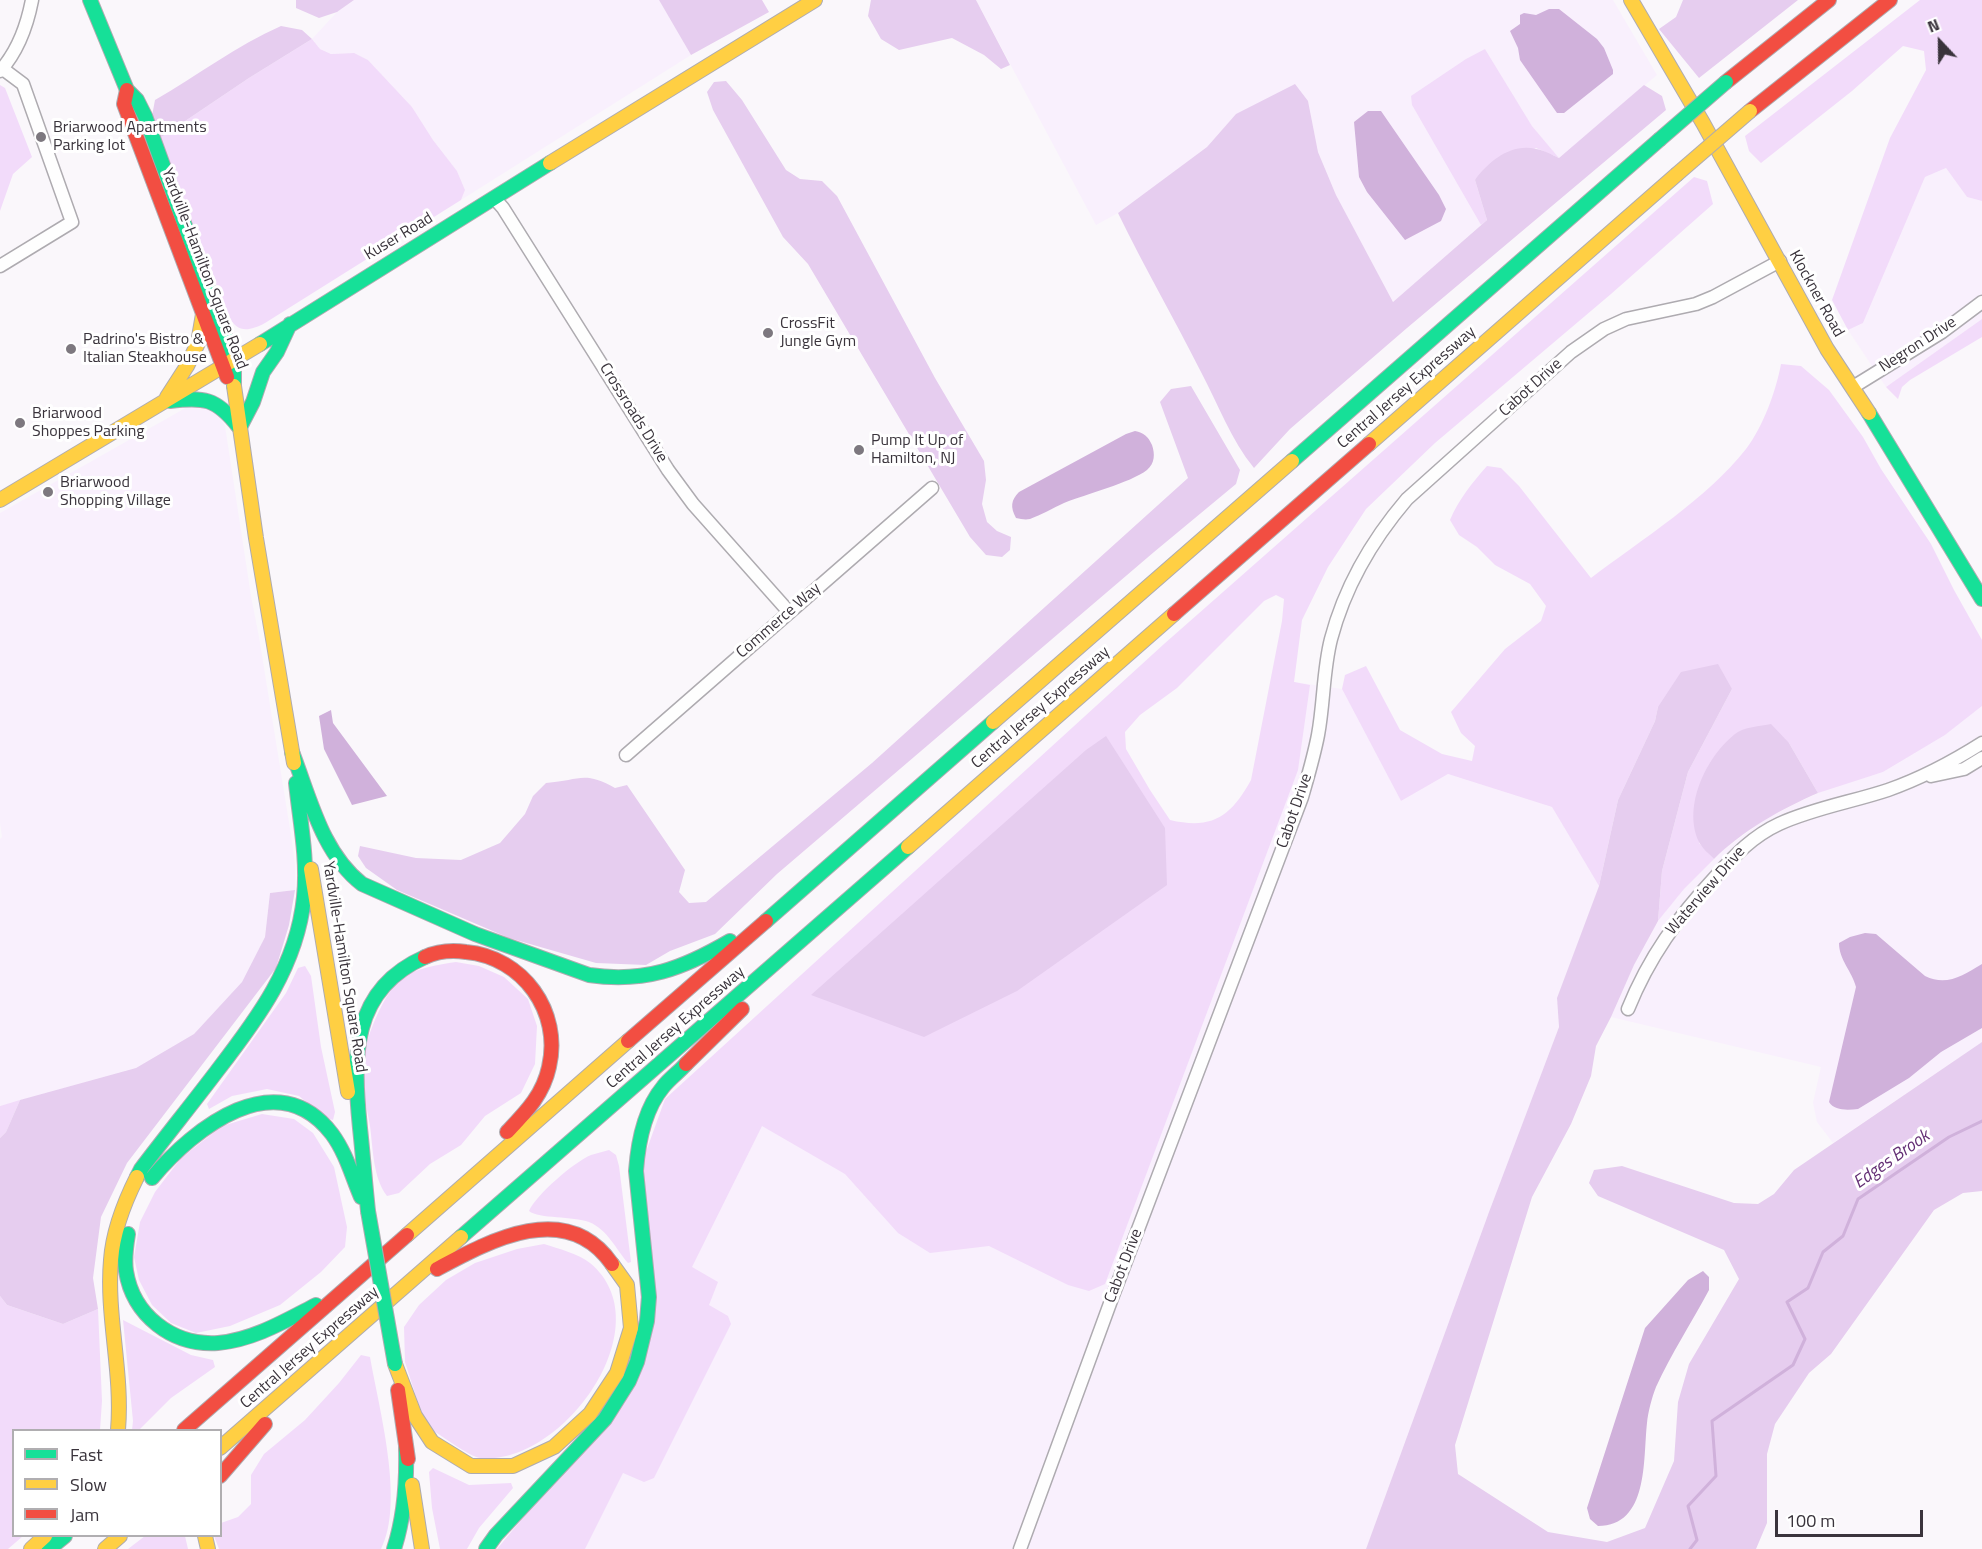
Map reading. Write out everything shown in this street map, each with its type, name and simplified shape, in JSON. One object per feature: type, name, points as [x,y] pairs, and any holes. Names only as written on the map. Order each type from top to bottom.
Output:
[{"type":"main road","name":"Yardville-Hamilton Square Road","points":[[90,0],[127,90],[137,100],[145,116],[234,390],[256,538],[395,1365],[422,1549]]},
{"type":"main road","name":"Kuser Road","points":[[0,500],[495,199],[625,115],[815,0]]},
{"type":"main road","name":"Klockner Road","points":[[1631,0],[1703,123],[1827,349],[1982,599]]},
{"type":"main road","name":"Central Jersey Expressway","points":[[186,1429],[1659,140],[1726,82],[1829,0]]},
{"type":"main road","name":"Central Jersey Expressway","points":[[222,1446],[1676,175],[1750,111],[1890,0]]},
{"type":"main road","name":"Yardville-Hamilton Square Road","points":[[127,90],[124,105],[203,314],[227,363]]},
{"type":"main road","points":[[164,402],[187,366],[198,343],[203,314]]},
{"type":"main road","points":[[164,402],[194,398],[211,399],[228,412],[240,427],[253,402],[263,372],[277,352],[290,324]]},
{"type":"main road","points":[[292,756],[329,847],[343,867],[362,884],[475,934],[589,975],[606,978],[644,978],[664,973],[718,948],[758,922],[910,796]]},
{"type":"main road","points":[[118,1429],[121,1399],[110,1275],[114,1236],[127,1195],[141,1169],[265,1007],[288,965],[302,919],[305,872],[292,756]]},
{"type":"main road","points":[[486,1549],[496,1535],[605,1419],[625,1388],[637,1362],[645,1332],[649,1297],[636,1171],[637,1153],[640,1135],[652,1104],[673,1076],[934,824]]},
{"type":"main road","points":[[368,1211],[355,1064],[362,1029],[369,1011],[399,971],[422,957],[438,952],[465,950],[492,956],[507,963],[530,984],[546,1011],[552,1041],[549,1070],[543,1086],[526,1112],[399,1242]]},
{"type":"main road","points":[[343,1292],[288,1319],[244,1337],[219,1343],[204,1343],[177,1337],[165,1331],[144,1313],[129,1287],[125,1260],[128,1235],[151,1180],[176,1149],[213,1122],[235,1110],[263,1102],[292,1105],[306,1110],[327,1128],[340,1149],[368,1211]]},
{"type":"main road","points":[[389,1300],[438,1269],[496,1240],[519,1232],[551,1229],[583,1236],[607,1252],[624,1276],[632,1304],[630,1333],[622,1360],[602,1398],[589,1416],[555,1446],[524,1464],[510,1468],[480,1469],[465,1465],[441,1452],[422,1430],[395,1365]]},
{"type":"main road","points":[[222,1474],[322,1359]]},
{"type":"main road","points":[[394,1549],[402,1522],[407,1490],[406,1447]]},
{"type":"main road","points":[[31,1549],[44,1537]]},
{"type":"main road","points":[[49,1549],[64,1537]]},
{"type":"main road","points":[[105,1549],[119,1537]]},
{"type":"street","points":[[0,266],[72,222],[22,84],[1,70],[23,36],[32,0]]},
{"type":"street","name":"Crossroads Drive","points":[[495,199],[503,208],[674,478],[693,504],[789,612]]},
{"type":"street","name":"Cabot Drive","points":[[1020,1549],[1112,1298],[1302,797],[1318,735],[1331,639],[1349,587],[1362,562],[1389,520],[1407,499],[1570,352],[1615,324],[1696,304],[1779,261]]},
{"type":"street","name":"Negron Drive","points":[[1852,387],[1942,332],[1982,302]]},
{"type":"street","name":"Commerce Way","points":[[626,755],[932,489]]},
{"type":"street","name":"Waterview Drive","points":[[1629,1009],[1652,958],[1671,929],[1695,898],[1748,842],[1776,825],[1800,815],[1886,791],[1921,778],[1982,743]]},
{"type":"street","name":"Waterview Drive","points":[[1921,778],[1964,769],[1982,758]]},
{"type":"shaded area","points":[[296,0],[354,0],[337,12],[319,18],[296,8]]},
{"type":"shaded area","points":[[354,0],[659,0],[691,55],[461,200],[465,190],[457,171],[433,140],[412,107],[368,60],[352,53],[331,54],[320,49],[312,39],[337,12]]},
{"type":"shaded area","points":[[659,0],[762,0],[769,12],[691,55]]},
{"type":"shaded area","points":[[871,0],[976,0],[1010,65],[1001,69],[984,55],[952,38],[899,50],[881,39],[868,16]]},
{"type":"shaded area","points":[[976,0],[1613,0],[1657,75],[1559,158],[1532,126],[1485,49],[1412,105],[1481,225],[1393,302],[1336,195],[1318,152],[1308,101],[1236,114],[1207,147],[1118,213],[1096,225]]},
{"type":"shaded area","points":[[1683,0],[1798,0],[1699,78],[1659,29],[1676,17]]},
{"type":"shaded area","points":[[1920,0],[1982,0],[1982,201],[1967,197],[1946,168],[1925,177],[1863,323],[1848,330],[1832,300],[1890,138],[1926,70],[1924,51],[1903,46],[1852,91],[1761,163],[1749,151],[1745,136]]},
{"type":"shaded area","points":[[1549,9],[1559,9],[1597,39],[1604,48],[1613,70],[1613,74],[1564,113],[1557,113],[1520,60],[1518,48],[1510,31],[1520,24],[1520,15],[1524,13],[1536,15]]},
{"type":"shaded area","points":[[281,26],[302,30],[312,39],[160,138],[152,116],[155,100],[233,51]]},
{"type":"shaded area","points":[[312,39],[320,49],[331,54],[354,53],[368,60],[412,107],[433,140],[457,171],[465,190],[461,200],[265,323],[243,329],[235,325],[228,315],[160,138]]},
{"type":"shaded area","points":[[1485,49],[1532,126],[1559,158],[1536,148],[1475,180],[1487,220],[1481,225],[1412,105],[1411,96]]},
{"type":"shaded area","points":[[726,81],[742,100],[786,170],[800,179],[822,181],[837,196],[935,378],[984,461],[986,480],[982,504],[987,522],[997,531],[1011,537],[1010,550],[1002,557],[986,555],[970,537],[808,264],[783,237],[713,110],[707,92],[714,82]]},
{"type":"shaded area","points":[[1295,84],[1308,101],[1318,152],[1336,195],[1393,302],[1487,220],[1475,180],[1501,155],[1527,148],[1542,150],[1559,158],[1644,85],[1662,96],[1666,110],[1290,429],[1254,468],[1232,434],[1118,213],[1207,147],[1236,114]]},
{"type":"shaded area","points":[[0,85],[5,88],[32,157],[13,174],[0,211]]},
{"type":"shaded area","points":[[1368,111],[1381,111],[1439,195],[1446,209],[1441,221],[1405,240],[1367,192],[1359,177],[1354,122]]},
{"type":"shaded area","points":[[1946,168],[1967,197],[1982,201],[1982,319],[1886,387],[1848,330],[1863,323],[1925,177]]},
{"type":"shaded area","points":[[1694,177],[1707,181],[1713,204],[1435,443],[1366,509],[1328,567],[1302,620],[1294,682],[1310,685],[1298,770],[1105,1284],[1089,1291],[1068,1285],[989,1246],[930,1253],[898,1233],[845,1174],[762,1126],[692,1267],[718,1282],[709,1305],[728,1316],[731,1324],[654,1478],[644,1482],[623,1473],[585,1549],[497,1549],[639,1378],[643,1160],[665,1099],[1164,644]],"holes":[[[1276,595],[1284,599],[1282,621],[1251,780],[1236,803],[1219,817],[1198,823],[1170,820],[1126,749],[1125,732],[1140,715],[1177,688],[1264,601]]]},
{"type":"shaded area","points":[[1982,319],[1982,337],[1910,380],[1902,387],[1898,399],[1886,387]]},
{"type":"shaded area","points":[[1781,364],[1801,366],[1829,390],[1863,437],[1881,469],[1931,544],[1982,640],[1982,706],[1945,735],[1883,772],[1818,793],[1789,743],[1699,843],[1714,859],[1684,889],[1658,921],[1662,871],[1688,772],[1732,689],[1658,707],[1655,721],[1618,800],[1599,886],[1552,807],[1448,774],[1401,801],[1342,689],[1345,675],[1366,666],[1400,730],[1442,754],[1472,761],[1475,746],[1461,733],[1451,712],[1505,649],[1541,621],[1546,606],[1530,584],[1495,565],[1477,547],[1459,535],[1450,520],[1462,498],[1481,472],[1487,466],[1501,468],[1519,486],[1591,578],[1673,518],[1713,484],[1746,449],[1763,420],[1776,386]]},
{"type":"shaded area","points":[[1191,386],[1240,470],[1236,484],[777,874],[715,934],[670,951],[646,965],[596,963],[509,938],[397,890],[366,868],[358,856],[360,846],[416,858],[461,860],[500,843],[525,814],[533,796],[546,783],[588,778],[615,788],[627,785],[685,870],[679,892],[689,903],[706,902],[872,763],[1188,478],[1160,402],[1171,389]]},
{"type":"shaded area","points":[[189,406],[209,407],[218,414],[225,426],[291,835],[295,865],[295,890],[270,893],[265,937],[242,982],[194,1034],[136,1068],[0,1106],[0,839],[2,837],[0,823],[0,513]]},
{"type":"shaded area","points":[[1135,431],[1145,435],[1152,445],[1154,458],[1147,470],[1030,519],[1016,518],[1012,504],[1019,492]]},
{"type":"shaded area","points":[[1718,664],[1732,689],[1688,772],[1662,871],[1658,921],[1634,965],[1596,1046],[1591,1076],[1571,1124],[1532,1197],[1455,1445],[1458,1474],[1548,1532],[1607,1542],[1645,1528],[1674,1461],[1678,1402],[1689,1364],[1739,1279],[1724,1250],[1598,1196],[1589,1183],[1594,1170],[1622,1166],[1734,1203],[1758,1204],[1774,1194],[1794,1170],[1982,1042],[1982,1191],[1963,1193],[1934,1210],[1831,1354],[1809,1373],[1775,1424],[1767,1454],[1767,1523],[1756,1549],[1366,1549],[1559,1027],[1557,998],[1599,886],[1618,800],[1655,721],[1658,707],[1681,672]]},
{"type":"shaded area","points":[[1294,682],[1342,689],[1401,801],[1448,774],[1552,807],[1599,886],[1557,998],[1559,1027],[1366,1549],[521,1549],[683,1242],[766,1092],[1099,1267]]},
{"type":"shaded area","points":[[1982,706],[1982,1042],[1833,1143],[1817,1122],[1813,1103],[1821,1067],[1611,1017],[1634,965],[1658,921],[1684,889],[1723,850],[1766,819],[1803,800],[1832,787],[1883,772],[1945,735]]},
{"type":"shaded area","points":[[331,710],[333,723],[387,796],[352,805],[324,749],[319,716]]},
{"type":"shaded area","points":[[1771,724],[1789,743],[1818,793],[1763,822],[1737,839],[1714,859],[1700,844],[1695,828],[1694,813],[1700,783],[1715,755],[1735,734],[1747,728]]},
{"type":"shaded area","points":[[1106,736],[1165,828],[1167,885],[1017,991],[924,1037],[811,995],[1086,750]]},
{"type":"shaded area","points":[[295,890],[289,925],[276,968],[127,1163],[101,1217],[93,1278],[98,1309],[63,1324],[7,1305],[0,1296],[0,1138],[6,1132],[20,1100],[136,1068],[194,1034],[242,982],[265,937],[270,893]]},
{"type":"shaded area","points":[[1865,933],[1876,934],[1925,976],[1933,979],[1955,978],[1982,964],[1982,1028],[1941,1052],[1909,1078],[1858,1109],[1850,1110],[1834,1107],[1829,1102],[1856,987],[1841,955],[1839,943]]},
{"type":"shaded area","points":[[456,962],[479,966],[504,977],[528,999],[537,1026],[535,1064],[521,1093],[485,1116],[461,1145],[430,1164],[399,1193],[387,1196],[376,1172],[363,1089],[362,1067],[366,1045],[382,1005],[396,983],[416,971]]},
{"type":"shaded area","points":[[305,966],[311,976],[321,1047],[335,1112],[333,1120],[324,1117],[299,1096],[267,1089],[232,1096],[209,1109],[207,1104],[286,993],[298,968]]},
{"type":"shaded area","points":[[20,1100],[6,1132],[0,1138],[0,1106]]},
{"type":"shaded area","points":[[262,1114],[294,1119],[313,1133],[334,1167],[347,1227],[345,1247],[321,1272],[280,1305],[230,1326],[196,1333],[171,1323],[152,1305],[139,1280],[134,1257],[140,1222],[155,1192],[181,1158],[222,1126]]},
{"type":"shaded area","points":[[609,1150],[616,1155],[619,1166],[631,1262],[628,1263],[596,1225],[582,1220],[534,1214],[529,1211],[539,1196],[566,1172],[591,1155]]},
{"type":"shaded area","points":[[544,1244],[574,1254],[590,1263],[610,1290],[616,1321],[610,1354],[594,1387],[571,1417],[542,1440],[511,1455],[475,1457],[425,1425],[405,1362],[404,1327],[419,1305],[446,1280],[475,1263],[517,1249]]},
{"type":"shaded area","points":[[1703,1271],[1709,1277],[1709,1290],[1668,1362],[1652,1400],[1648,1414],[1643,1471],[1635,1503],[1627,1515],[1615,1523],[1598,1526],[1590,1519],[1587,1508],[1645,1328],[1688,1280]]},
{"type":"shaded area","points":[[0,1296],[7,1305],[63,1324],[98,1309],[102,1401],[100,1429],[12,1429],[12,1537],[22,1537],[8,1549],[0,1549]]},
{"type":"shaded area","points":[[123,1320],[191,1355],[213,1360],[215,1367],[171,1398],[140,1429],[132,1429]]},
{"type":"shaded area","points":[[361,1355],[370,1357],[384,1428],[390,1481],[391,1506],[388,1529],[381,1549],[219,1549],[214,1537],[222,1537],[222,1523],[238,1517],[251,1504],[251,1475],[264,1454],[305,1420]]},
{"type":"shaded area","points":[[433,1468],[469,1485],[511,1483],[513,1488],[479,1528],[467,1549],[440,1549],[432,1508],[429,1472]]},
{"type":"shaded area","points":[[144,1537],[185,1537],[188,1549],[128,1549]]},
{"type":"waterway","name":"Edges Brook","points":[[1690,1549],[1697,1540],[1688,1506],[1716,1476],[1712,1421],[1793,1365],[1805,1339],[1787,1302],[1808,1288],[1823,1252],[1843,1236],[1858,1199],[1949,1137],[1982,1121]]},
{"type":"traffic: fast","points":[[90,0],[127,90],[137,100],[145,116],[234,360],[234,386]]},
{"type":"traffic: fast","points":[[1659,140],[1726,82]]},
{"type":"traffic: fast","points":[[1292,461],[1659,140]]},
{"type":"traffic: fast","points":[[260,344],[550,163]]},
{"type":"traffic: fast","points":[[240,427],[253,402],[263,372],[277,352],[290,324]]},
{"type":"traffic: fast","points":[[170,401],[192,399],[208,401],[223,410],[238,426]]},
{"type":"traffic: fast","points":[[1869,413],[1982,599]]},
{"type":"traffic: fast","points":[[766,921],[993,722]]},
{"type":"traffic: fast","points":[[292,752],[319,824],[327,841],[348,871],[362,884],[475,934],[589,975],[609,977],[662,972],[696,959],[730,941]]},
{"type":"traffic: fast","points":[[137,1177],[261,1011],[293,946],[300,922],[305,883],[296,783]]},
{"type":"traffic: fast","points":[[461,1237],[908,847]]},
{"type":"traffic: fast","points":[[368,1211],[357,1076],[362,1029],[370,1007],[382,988],[400,971],[425,957]]},
{"type":"traffic: fast","points":[[486,1549],[496,1535],[605,1419],[629,1381],[637,1362],[647,1321],[649,1297],[636,1171],[638,1149],[643,1127],[656,1096],[686,1064]]},
{"type":"traffic: fast","points":[[152,1178],[190,1140],[213,1123],[237,1110],[262,1103],[287,1103],[310,1113],[332,1134],[345,1157],[361,1197]]},
{"type":"traffic: fast","points":[[368,1211],[395,1364]]},
{"type":"traffic: fast","points":[[128,1234],[126,1271],[137,1301],[157,1325],[185,1339],[201,1343],[218,1343],[244,1338],[269,1329],[316,1305]]},
{"type":"traffic: fast","points":[[394,1549],[401,1524],[406,1447]]},
{"type":"traffic: fast","points":[[49,1549],[64,1537]]},
{"type":"traffic: slow","points":[[550,163],[815,0]]},
{"type":"traffic: slow","points":[[1631,0],[1703,123],[1827,349],[1869,413]]},
{"type":"traffic: slow","points":[[1676,175],[1750,111]]},
{"type":"traffic: slow","points":[[1369,444],[1676,175]]},
{"type":"traffic: slow","points":[[167,397],[187,366],[198,343],[203,314]]},
{"type":"traffic: slow","points":[[0,500],[260,344]]},
{"type":"traffic: slow","points":[[234,386],[256,538],[294,763]]},
{"type":"traffic: slow","points":[[993,722],[1292,461]]},
{"type":"traffic: slow","points":[[908,847],[1174,614]]},
{"type":"traffic: slow","points":[[311,869],[348,1092]]},
{"type":"traffic: slow","points":[[407,1235],[628,1041]]},
{"type":"traffic: slow","points":[[118,1429],[118,1387],[110,1281],[111,1260],[120,1217],[137,1177]]},
{"type":"traffic: slow","points":[[222,1446],[461,1237]]},
{"type":"traffic: slow","points":[[395,1364],[415,1416],[432,1442],[471,1466],[513,1466],[554,1447],[590,1414],[617,1373],[631,1328],[627,1285],[612,1264]]},
{"type":"traffic: slow","points":[[412,1485],[422,1549]]},
{"type":"traffic: slow","points":[[31,1549],[44,1537]]},
{"type":"traffic: slow","points":[[105,1549],[119,1537]]},
{"type":"traffic: slow","points":[[205,1537],[208,1549]]},
{"type":"traffic: jam","points":[[1726,82],[1829,0]]},
{"type":"traffic: jam","points":[[1750,111],[1890,0]]},
{"type":"traffic: jam","points":[[127,90],[124,104],[227,377]]},
{"type":"traffic: jam","points":[[1174,614],[1369,444]]},
{"type":"traffic: jam","points":[[628,1041],[766,921]]},
{"type":"traffic: jam","points":[[425,957],[450,951],[466,952],[486,956],[505,964],[521,976],[534,991],[543,1008],[550,1027],[552,1046],[549,1067],[543,1086],[533,1103],[507,1132]]},
{"type":"traffic: jam","points":[[686,1064],[742,1009]]},
{"type":"traffic: jam","points":[[437,1269],[504,1238],[528,1231],[551,1229],[573,1233],[594,1244],[612,1264]]},
{"type":"traffic: jam","points":[[185,1429],[407,1235]]},
{"type":"traffic: jam","points":[[398,1390],[408,1459]]},
{"type":"traffic: jam","points":[[222,1474],[265,1424]]},
{"type":"place","name":"Briarwood Apartments Parking lot","points":[[41,137]]},
{"type":"place","name":"CrossFit Jungle Gym","points":[[768,333]]},
{"type":"place","name":"Padrino's Bistro & Italian Steakhouse","points":[[71,349]]},
{"type":"place","name":"Briarwood Shoppes Parking","points":[[20,423]]},
{"type":"place","name":"Pump It Up of Hamilton, NJ","points":[[859,450]]},
{"type":"place","name":"Briarwood Shopping Village","points":[[48,492]]}]
